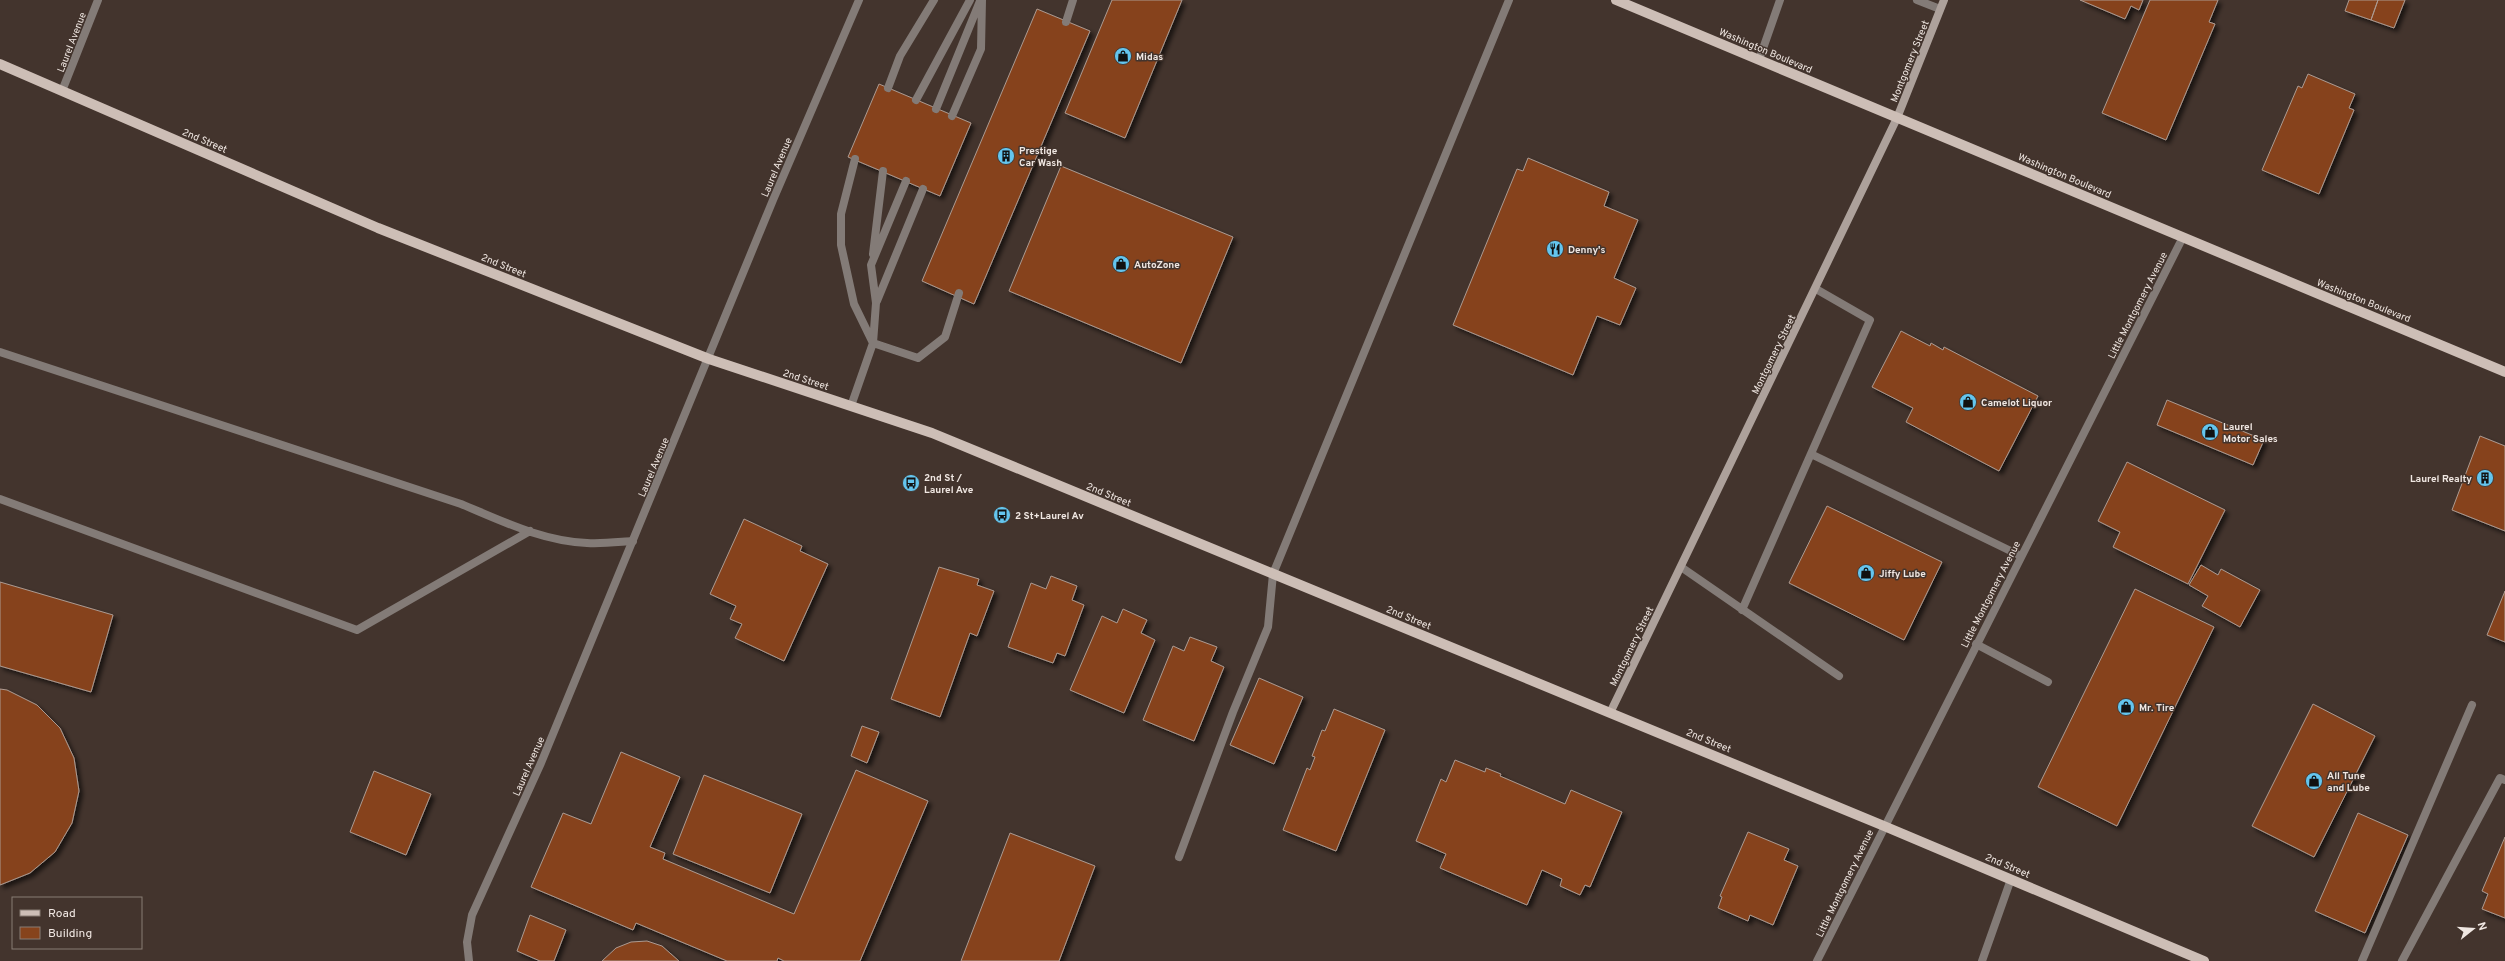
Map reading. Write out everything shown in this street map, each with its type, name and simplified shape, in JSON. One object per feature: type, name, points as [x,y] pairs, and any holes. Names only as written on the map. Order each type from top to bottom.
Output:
[{"type":"main road","name":"Washington Boulevard","points":[[1616,0],[2505,372]]},
{"type":"main road","name":"2nd Street","points":[[0,64],[378,228],[709,359],[932,433],[1884,826],[2204,961]]},
{"type":"street","name":"Laurel Avenue","points":[[62,91],[98,0]]},
{"type":"street","name":"Laurel Avenue","points":[[469,961],[467,942],[472,915],[541,763],[709,359],[773,200],[859,0]]},
{"type":"street","points":[[888,88],[900,56],[934,0]]},
{"type":"street","points":[[916,100],[970,0]]},
{"type":"street","points":[[936,109],[981,0]]},
{"type":"street","points":[[952,116],[981,49],[981,0]]},
{"type":"street","points":[[1066,22],[1073,0]]},
{"type":"street","points":[[1179,857],[1233,712],[1268,627],[1273,574],[1509,0]]},
{"type":"street","points":[[1759,60],[1780,0]]},
{"type":"street","points":[[1917,0],[1940,9]]},
{"type":"street","name":"Montgomery Street","points":[[1610,713],[1816,289],[1897,118],[1944,0]]},
{"type":"street","points":[[855,159],[841,214],[841,245],[854,304],[873,343],[918,358],[945,337],[959,293]]},
{"type":"street","points":[[851,406],[873,343],[876,303],[871,265],[883,171]]},
{"type":"street","points":[[871,265],[906,181]]},
{"type":"street","points":[[876,303],[923,189]]},
{"type":"street","name":"Little Montgomery Avenue","points":[[1817,961],[2183,237]]},
{"type":"street","points":[[1742,610],[1870,320],[1816,289]]},
{"type":"street","points":[[0,352],[461,504],[530,531],[553,538],[587,543],[633,541]]},
{"type":"street","points":[[1811,454],[2021,556]]},
{"type":"street","points":[[0,500],[357,630],[530,531]]},
{"type":"street","points":[[1681,567],[1839,676]]},
{"type":"street","points":[[1976,644],[2048,682]]},
{"type":"street","points":[[2362,961],[2472,705]]},
{"type":"street","points":[[2402,961],[2500,778],[2505,780]]},
{"type":"street","points":[[1982,961],[2011,879]]},
{"type":"building","name":"Midas","points":[[1112,0],[1182,0],[1125,138],[1065,113]]},
{"type":"building","points":[[2080,0],[2143,0],[2139,10],[2131,6],[2125,19]]},
{"type":"building","points":[[2150,0],[2218,0],[2209,22],[2215,24],[2166,140],[2102,113]]},
{"type":"building","points":[[2349,0],[2378,0],[2371,20],[2345,11]]},
{"type":"building","points":[[2378,0],[2405,0],[2394,28],[2371,20]]},
{"type":"building","name":"Prestige Car Wash","points":[[1037,9],[1090,31],[974,304],[922,281]]},
{"type":"building","points":[[2308,74],[2355,94],[2349,108],[2354,110],[2319,194],[2262,170],[2298,86],[2302,88]]},
{"type":"building","points":[[879,84],[971,123],[940,196],[848,157]]},
{"type":"building","name":"Denny's","points":[[1528,158],[1609,192],[1604,206],[1638,220],[1614,278],[1636,288],[1620,325],[1597,316],[1573,375],[1453,325],[1517,169],[1523,171]]},
{"type":"building","name":"AutoZone","points":[[1061,166],[1233,237],[1181,363],[1009,291]]},
{"type":"building","name":"Camelot Liquor","points":[[1901,331],[1930,346],[1931,343],[1943,350],[1944,347],[2038,396],[1999,471],[1906,422],[1913,408],[1872,387]]},
{"type":"building","name":"Laurel Motor Sales","points":[[2167,400],[2264,440],[2253,465],[2157,425]]},
{"type":"building","name":"Laurel Realty","points":[[2480,436],[2505,446],[2505,531],[2452,510]]},
{"type":"building","points":[[2127,462],[2225,510],[2188,584],[2113,547],[2120,532],[2098,521]]},
{"type":"building","name":"Jiffy Lube","points":[[1827,506],[1942,562],[1904,640],[1789,583]]},
{"type":"building","points":[[744,519],[802,546],[800,551],[828,564],[784,661],[735,638],[742,624],[730,619],[736,606],[710,594]]},
{"type":"building","points":[[2201,565],[2218,575],[2221,569],[2260,590],[2240,627],[2202,606],[2208,596],[2189,585]]},
{"type":"building","points":[[939,567],[979,579],[977,585],[994,591],[977,636],[970,633],[940,717],[891,699]]},
{"type":"building","points":[[1051,576],[1077,586],[1072,600],[1084,605],[1065,656],[1057,653],[1053,663],[1008,647],[1031,583],[1046,589]]},
{"type":"building","points":[[0,582],[113,615],[91,692],[0,666]]},
{"type":"building","name":"Mr. Tire","points":[[2135,589],[2214,627],[2117,826],[2038,787]]},
{"type":"building","points":[[2505,591],[2505,642],[2487,635]]},
{"type":"building","points":[[1123,609],[1147,620],[1141,633],[1155,640],[1124,713],[1070,690],[1102,616],[1117,623]]},
{"type":"building","points":[[1190,637],[1217,647],[1211,661],[1224,667],[1194,741],[1143,720],[1173,646],[1184,651]]},
{"type":"building","points":[[1259,678],[1303,697],[1274,764],[1230,745]]},
{"type":"building","points":[[0,689],[7,690],[37,705],[60,728],[74,758],[79,791],[72,823],[55,852],[30,873],[0,885]]},
{"type":"building","name":"All Tune and Lube","points":[[2313,704],[2375,736],[2314,857],[2252,826]]},
{"type":"building","points":[[1334,709],[1385,730],[1336,851],[1283,830],[1307,768],[1310,770],[1315,757],[1312,756],[1322,730],[1325,731]]},
{"type":"building","points":[[862,726],[879,732],[867,763],[851,756]]},
{"type":"building","points":[[621,752],[680,777],[650,847],[665,853],[663,859],[794,914],[856,770],[928,801],[860,961],[784,961],[778,958],[777,961],[727,961],[636,923],[633,930],[531,887],[563,813],[591,824]]},
{"type":"building","points":[[1455,760],[1485,772],[1486,768],[1501,774],[1500,776],[1565,804],[1571,790],[1622,812],[1590,887],[1585,885],[1580,895],[1560,886],[1562,879],[1542,870],[1527,905],[1440,868],[1446,854],[1416,841],[1441,779],[1446,782]]},
{"type":"building","points":[[374,771],[431,794],[406,855],[350,832]]},
{"type":"building","points":[[704,775],[802,814],[770,893],[673,854]]},
{"type":"building","points":[[2358,813],[2408,835],[2365,933],[2315,911]]},
{"type":"building","points":[[1748,832],[1789,849],[1784,860],[1798,866],[1773,925],[1750,915],[1748,921],[1718,908],[1722,897],[1720,896]]},
{"type":"building","points":[[1010,833],[1095,866],[1059,961],[961,961]]},
{"type":"building","points":[[2505,837],[2505,918],[2482,909],[2488,894],[2482,891]]},
{"type":"building","points":[[530,915],[566,930],[554,961],[540,961],[517,951]]},
{"type":"building","points":[[647,941],[662,946],[679,961],[602,961],[616,948],[631,942]]},
{"type":"place","name":"Midas","points":[[1123,56]]},
{"type":"place","name":"Prestige Car Wash","points":[[1006,156]]},
{"type":"place","name":"Denny's","points":[[1555,249]]},
{"type":"place","name":"AutoZone","points":[[1121,264]]},
{"type":"place","name":"Camelot Liquor","points":[[1968,402]]},
{"type":"place","name":"Laurel Motor Sales","points":[[2210,432]]},
{"type":"place","name":"Laurel Realty","points":[[2485,478]]},
{"type":"place","name":"2nd St / Laurel Ave","points":[[911,483]]},
{"type":"place","name":"2 St+Laurel Av","points":[[1002,515]]},
{"type":"place","name":"Jiffy Lube","points":[[1866,573]]},
{"type":"place","name":"Mr. Tire","points":[[2126,707]]},
{"type":"place","name":"All Tune and Lube","points":[[2314,781]]}]
